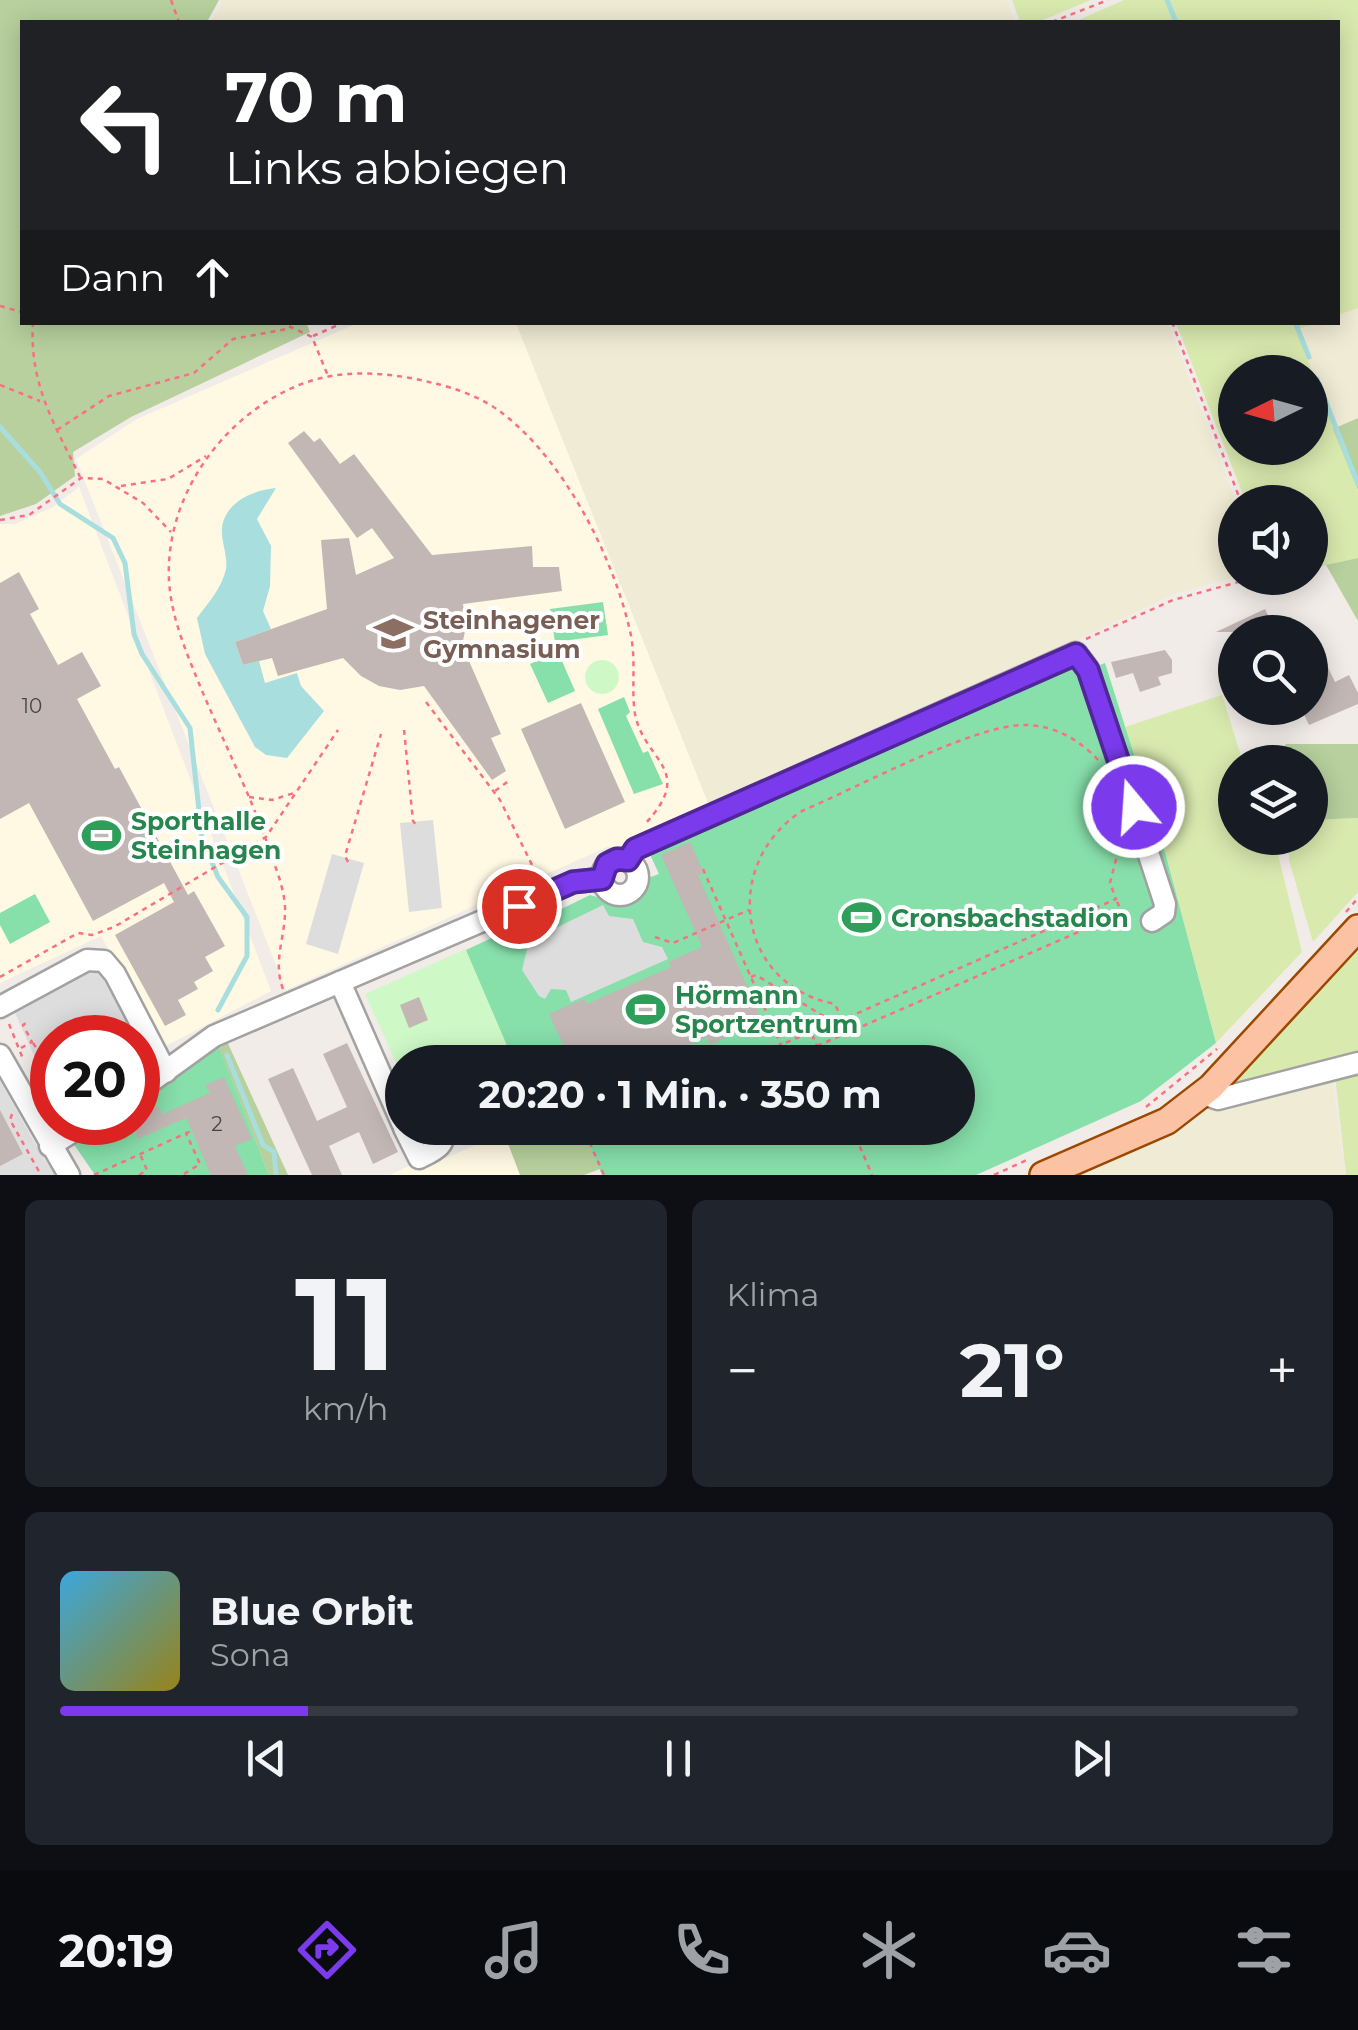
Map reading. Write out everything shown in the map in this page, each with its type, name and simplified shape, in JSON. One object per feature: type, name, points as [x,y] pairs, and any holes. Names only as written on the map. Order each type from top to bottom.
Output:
[{"type":"main road","points":[[1036,1167],[1167,1121],[1203,1094],[1352,920]]},
{"type":"street","points":[[632,855],[638,874],[636,885],[628,893],[612,893],[602,879],[604,868],[612,860],[632,855],[1076,654],[1088,670],[1165,904],[1164,914],[1152,922]]},
{"type":"street","points":[[160,1076],[214,1036],[573,882],[602,879]]},
{"type":"street","points":[[0,1007],[87,960],[104,961],[115,974],[166,1072]]},
{"type":"street","points":[[340,982],[385,1083]]},
{"type":"street","points":[[10,1052],[50,1146],[69,1175]]},
{"type":"street","points":[[1203,1094],[1218,1098],[1358,1063]]},
{"type":"street","points":[[412,1145],[418,1158],[440,1145]]},
{"type":"path","points":[[1060,20],[1108,0]]},
{"type":"path","points":[[32,325],[31,357],[43,402],[81,478]]},
{"type":"path","points":[[283,325],[312,337],[338,325]]},
{"type":"path","points":[[1173,325],[1234,485]]},
{"type":"path","points":[[57,430],[109,396],[194,373],[233,339],[287,329]]},
{"type":"path","points":[[312,337],[328,377]]},
{"type":"path","points":[[290,1004],[278,970],[286,912],[266,838],[175,621],[169,582],[171,533],[192,482],[211,453],[252,412],[298,386],[328,377],[387,374],[446,386],[499,410],[530,437],[556,468],[579,505],[617,590],[630,630],[634,708],[639,730],[667,771],[663,805],[630,839],[632,855]]},
{"type":"path","points":[[0,385],[43,402]]},
{"type":"path","points":[[119,486],[168,478],[211,453]]},
{"type":"path","points":[[0,520],[30,515],[81,478],[103,478],[144,503],[171,533]]},
{"type":"path","points":[[1076,654],[1078,644],[1094,634],[1173,600],[1218,588]]},
{"type":"path","points":[[426,702],[494,792],[546,894]]},
{"type":"path","points":[[842,1020],[834,1004],[818,1001],[778,973],[756,938],[749,910],[751,877],[758,857],[785,822],[990,730],[1029,724],[1051,729],[1088,748],[1107,771]]},
{"type":"path","points":[[0,977],[78,933],[92,935],[114,928],[266,838],[338,730]]},
{"type":"path","points":[[404,730],[413,821],[417,826]]},
{"type":"path","points":[[348,862],[346,856],[381,734]]},
{"type":"path","points":[[494,792],[510,780]]},
{"type":"path","points":[[248,797],[272,800],[297,792]]},
{"type":"path","points":[[819,1045],[1122,912],[1110,882],[1124,824]]},
{"type":"path","points":[[703,869],[781,1045],[811,1032],[817,1045]]},
{"type":"path","points":[[1352,920],[1358,898]]},
{"type":"path","points":[[751,977],[756,975],[825,1017],[842,1020],[1116,899]]},
{"type":"path","points":[[655,937],[674,944],[749,910]]},
{"type":"path","points":[[1015,944],[1021,957]]},
{"type":"path","points":[[974,962],[980,975]]},
{"type":"path","points":[[932,980],[938,993]]},
{"type":"path","points":[[26,1023],[23,1025],[30,1038]]},
{"type":"path","points":[[1147,1106],[1224,1042]]},
{"type":"path","points":[[13,1110],[10,1120],[41,1175]]},
{"type":"path","points":[[94,1175],[189,1132],[200,1164],[184,1174]]},
{"type":"path","points":[[591,1145],[604,1175]]},
{"type":"path","points":[[859,1145],[872,1175]]},
{"type":"path","points":[[139,1175],[147,1170],[140,1154]]},
{"type":"path","points":[[994,1175],[1036,1167]]},
{"type":"shaded area","points":[[223,0],[1007,0],[1014,20],[212,20]]},
{"type":"shaded area","points":[[1358,308],[1358,418],[1333,429],[1328,416],[1328,355],[1305,355],[1296,330],[1310,325],[1340,325],[1340,314]]},
{"type":"shaded area","name":"Steinhagener Gymnasium","points":[[353,325],[517,325],[711,810],[636,845],[607,847],[286,990],[76,459],[137,419]]},
{"type":"shaded area","points":[[517,325],[1169,325],[1218,455],[1218,465],[1222,465],[1230,485],[1218,485],[1218,582],[1171,595],[1077,640],[1067,653],[711,810]]},
{"type":"shaded area","points":[[79,487],[271,991],[162,1048],[160,1015],[144,1015],[101,936],[0,983],[0,524],[15,524],[53,507]]},
{"type":"shaded area","points":[[433,820],[442,908],[409,912],[400,823]]},
{"type":"shaded area","points":[[332,854],[364,863],[338,954],[306,944]]},
{"type":"shaded area","points":[[603,905],[609,916],[633,919],[643,942],[662,947],[668,959],[571,1002],[566,990],[551,989],[545,999],[539,996],[522,970],[529,941]]},
{"type":"shaded area","points":[[95,964],[123,1015],[30,1015],[30,1046],[13,1008]]},
{"type":"shaded area","points":[[1332,1075],[1345,1175],[1061,1175],[1200,1107]]},
{"type":"shaded area","points":[[0,1081],[30,1134],[30,1145],[36,1145],[55,1175],[0,1175]]},
{"type":"shaded area","points":[[476,1145],[509,1145],[520,1175],[390,1175],[411,1165],[415,1171]]},
{"type":"green space","points":[[0,0],[219,0],[208,20],[20,20],[20,325],[307,325],[310,332],[131,417],[73,452],[75,476],[36,504],[0,516]]},
{"type":"green space","points":[[1012,0],[1091,0],[1043,20],[1019,20]]},
{"type":"green space","points":[[1124,0],[1358,0],[1358,308],[1340,314],[1340,20],[1079,20]]},
{"type":"green space","points":[[1177,325],[1310,325],[1296,330],[1306,355],[1218,355],[1218,430]]},
{"type":"green space","points":[[1328,413],[1358,490],[1358,558],[1328,565],[1328,485],[1239,485],[1232,465],[1328,465]]},
{"type":"green space","points":[[1358,418],[1358,490],[1333,429]]},
{"type":"green space","points":[[1358,558],[1358,621],[1328,568],[1328,565]]},
{"type":"green space","points":[[603,602],[608,635],[555,642],[550,609]]},
{"type":"green space","points":[[558,652],[575,691],[548,703],[530,664]]},
{"type":"green space","points":[[602,660],[614,665],[619,677],[614,689],[602,694],[590,689],[585,677],[590,665]]},
{"type":"green space","name":"Cronsbachstadion","points":[[1105,663],[1166,856],[1216,1043],[1141,1101],[976,1175],[602,1175],[589,1145],[975,1145],[975,1045],[507,1045],[466,950],[496,936],[504,937],[590,895],[617,902],[634,901],[645,889],[648,878],[659,874],[647,848],[1064,665],[1084,671]]},
{"type":"green space","points":[[1218,696],[1218,725],[1231,725],[1238,745],[1218,745],[1218,855],[1278,855],[1302,952],[1216,1043],[1166,856],[1125,727]]},
{"type":"green space","points":[[624,697],[630,712],[626,716],[663,784],[634,794],[598,709]]},
{"type":"green space","points":[[1358,744],[1358,818],[1328,819],[1328,745],[1285,745]]},
{"type":"green space","points":[[1358,818],[1358,892],[1313,942],[1289,855],[1328,855],[1328,819]]},
{"type":"green space","points":[[35,894],[50,922],[10,944],[0,925],[0,913]]},
{"type":"green space","points":[[1358,942],[1358,1175],[1346,1175],[1334,1067],[1224,1091]]},
{"type":"green space","points":[[466,949],[507,1045],[388,1045],[365,994]]},
{"type":"green space","points":[[225,1037],[288,1175],[269,1175],[216,1041]]},
{"type":"green space","points":[[216,1040],[269,1175],[95,1175],[74,1145],[160,1145],[160,1083]]},
{"type":"green space","points":[[509,1145],[589,1145],[600,1169],[584,1175],[520,1175]]},
{"type":"water","points":[[276,488],[257,519],[271,546],[270,586],[263,611],[271,629],[235,642],[243,665],[259,661],[265,683],[297,673],[301,686],[324,711],[287,758],[266,755],[255,747],[205,654],[197,618],[224,576],[222,528],[228,511],[258,491]]},
{"type":"building","points":[[304,431],[314,442],[320,438],[340,464],[354,454],[432,555],[532,546],[533,567],[559,567],[562,591],[463,604],[466,627],[462,645],[501,734],[491,738],[506,771],[492,780],[424,686],[400,690],[379,686],[361,676],[343,658],[278,676],[272,658],[243,665],[235,642],[327,609],[321,540],[349,538],[356,575],[394,558],[372,528],[357,538],[288,443]]},
{"type":"building","points":[[19,572],[39,609],[30,614],[58,665],[82,652],[101,686],[77,699],[115,769],[119,767],[188,895],[194,891],[225,946],[205,957],[213,971],[194,982],[198,989],[178,1000],[186,1015],[165,1026],[115,935],[174,902],[164,883],[93,921],[29,803],[0,819],[0,583]]},
{"type":"building","points":[[1165,650],[1172,660],[1172,673],[1158,677],[1161,685],[1140,692],[1133,673],[1116,678],[1111,662]]},
{"type":"building","points":[[1328,667],[1335,682],[1349,675],[1358,693],[1358,704],[1328,717]]},
{"type":"building","points":[[581,703],[625,802],[565,829],[521,729]]},
{"type":"building","name":"Hörmann Sportzentrum","points":[[690,842],[704,873],[698,875],[762,1020],[710,1045],[707,1037],[689,1045],[563,1045],[549,1014],[584,999],[587,1004],[671,967],[668,962],[702,947],[661,855]]},
{"type":"building","points":[[419,997],[428,1020],[409,1028],[400,1005]]},
{"type":"building","points":[[347,1043],[385,1124],[385,1145],[395,1145],[398,1152],[373,1164],[359,1132],[329,1146],[342,1175],[312,1175],[268,1079],[293,1068],[317,1121],[347,1107],[323,1054]]},
{"type":"building","points":[[224,1077],[252,1139],[235,1146],[248,1175],[211,1175],[186,1118],[160,1129],[160,1110],[162,1114],[210,1093],[205,1085]]},
{"type":"building","points":[[0,1110],[23,1154],[0,1166]]},
{"type":"waterway","points":[[1167,0],[1175,20]]},
{"type":"waterway","points":[[1296,325],[1308,355]]},
{"type":"waterway","points":[[1328,407],[1358,484]]},
{"type":"waterway","points":[[0,427],[40,472],[60,504],[113,538],[125,563],[134,634],[142,654],[190,728],[202,838],[218,877],[247,917],[247,956],[218,1010]]},
{"type":"waterway","points":[[227,1055],[263,1145],[274,1152],[276,1175]]},
{"type":"place","name":"Steinhagener Gymnasium","points":[[393,634]]},
{"type":"place","name":"Sporthalle Steinhagen","points":[[101,835]]},
{"type":"place","name":"Cronsbachstadion","points":[[861,918]]},
{"type":"place","name":"Hörmann Sportzentrum","points":[[645,1009]]},
{"type":"route","points":[[519,906],[573,882],[602,879],[607,864],[617,859],[628,860],[635,849],[1076,654],[1088,670],[1134,807]]}]
